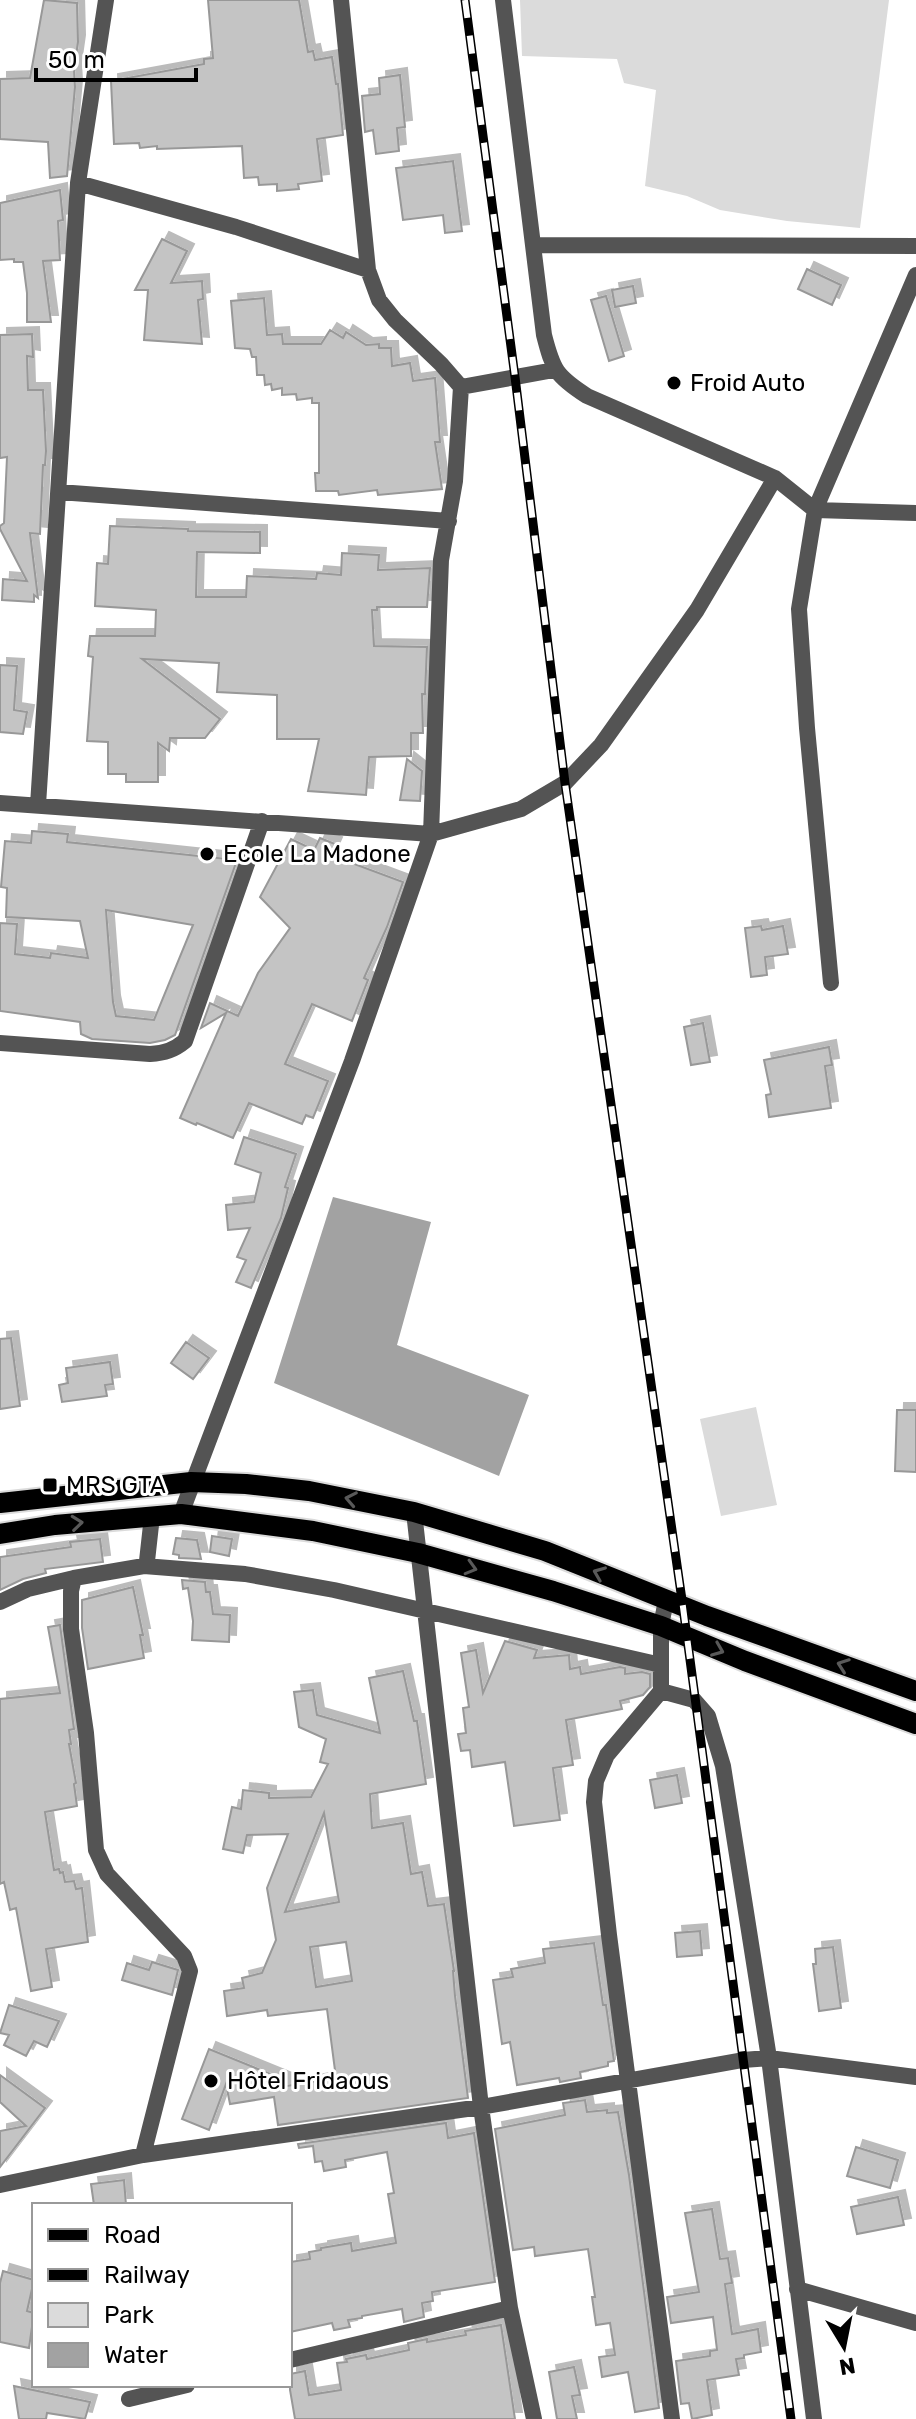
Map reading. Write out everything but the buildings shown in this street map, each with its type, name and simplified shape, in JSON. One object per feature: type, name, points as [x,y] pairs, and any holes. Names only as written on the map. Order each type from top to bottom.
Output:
[{"type":"main road","points":[[0,1503],[191,1482],[309,1491],[414,1512],[545,1551],[666,1600],[916,1691]]},
{"type":"main road","points":[[0,1534],[55,1525],[181,1514],[313,1531],[418,1553],[553,1591],[661,1626],[745,1661],[916,1724]]},
{"type":"street","points":[[38,805],[78,183],[106,0]]},
{"type":"street","points":[[181,1514],[352,1061],[431,834],[441,560],[455,481],[461,387],[379,300],[368,270],[341,0]]},
{"type":"street","points":[[503,0],[544,335],[554,370],[566,383],[587,396],[775,478],[815,510],[916,513]]},
{"type":"street","points":[[78,183],[236,227],[368,270]]},
{"type":"street","points":[[533,245],[916,246]]},
{"type":"street","points":[[831,983],[799,609],[815,510],[916,275]]},
{"type":"street","points":[[461,387],[554,370]]},
{"type":"street","points":[[0,803],[431,834],[521,809],[565,783],[601,745],[697,610],[775,478]]},
{"type":"street","points":[[59,492],[449,521]]},
{"type":"street","points":[[0,1043],[163,1054],[185,1041],[262,821]]},
{"type":"street","points":[[414,1512],[481,2107],[510,2308],[534,2419]]},
{"type":"street","points":[[144,1566],[152,1516]]},
{"type":"street","points":[[0,1602],[28,1589],[144,1566],[245,1574],[424,1609],[661,1665]]},
{"type":"street","points":[[74,1578],[71,1629],[86,1733],[96,1850],[107,1874],[184,1956],[190,1971],[143,2155]]},
{"type":"street","points":[[666,1600],[661,1626],[661,1691],[607,1755],[596,1781],[594,1802],[672,2419]]},
{"type":"street","points":[[661,1691],[694,1700],[708,1716],[723,1766],[769,2058],[814,2419]]},
{"type":"street","points":[[0,2185],[143,2155],[481,2107],[743,2060],[769,2058],[916,2077]]},
{"type":"street","points":[[797,2289],[916,2323]]},
{"type":"street","points":[[292,2360],[510,2308]]},
{"type":"street","points":[[129,2399],[179,2387]]},
{"type":"green space","points":[[520,0],[889,0],[860,228],[720,210],[687,196],[645,186],[656,90],[624,83],[617,59],[522,56]]},
{"type":"green space","points":[[756,1407],[777,1505],[721,1516],[700,1419]]},
{"type":"water","points":[[333,1197],[431,1222],[397,1345],[529,1395],[499,1476],[274,1383]]},
{"type":"railway","points":[[465,0],[565,783],[683,1607],[791,2419]]},
{"type":"place","name":"Froid Auto","points":[[674,383]]},
{"type":"place","name":"Ecole La Madone","points":[[207,854]]},
{"type":"place","name":"MRS GTA","points":[[50,1485]]},
{"type":"place","name":"Hôtel Fridaous","points":[[211,2081]]}]
